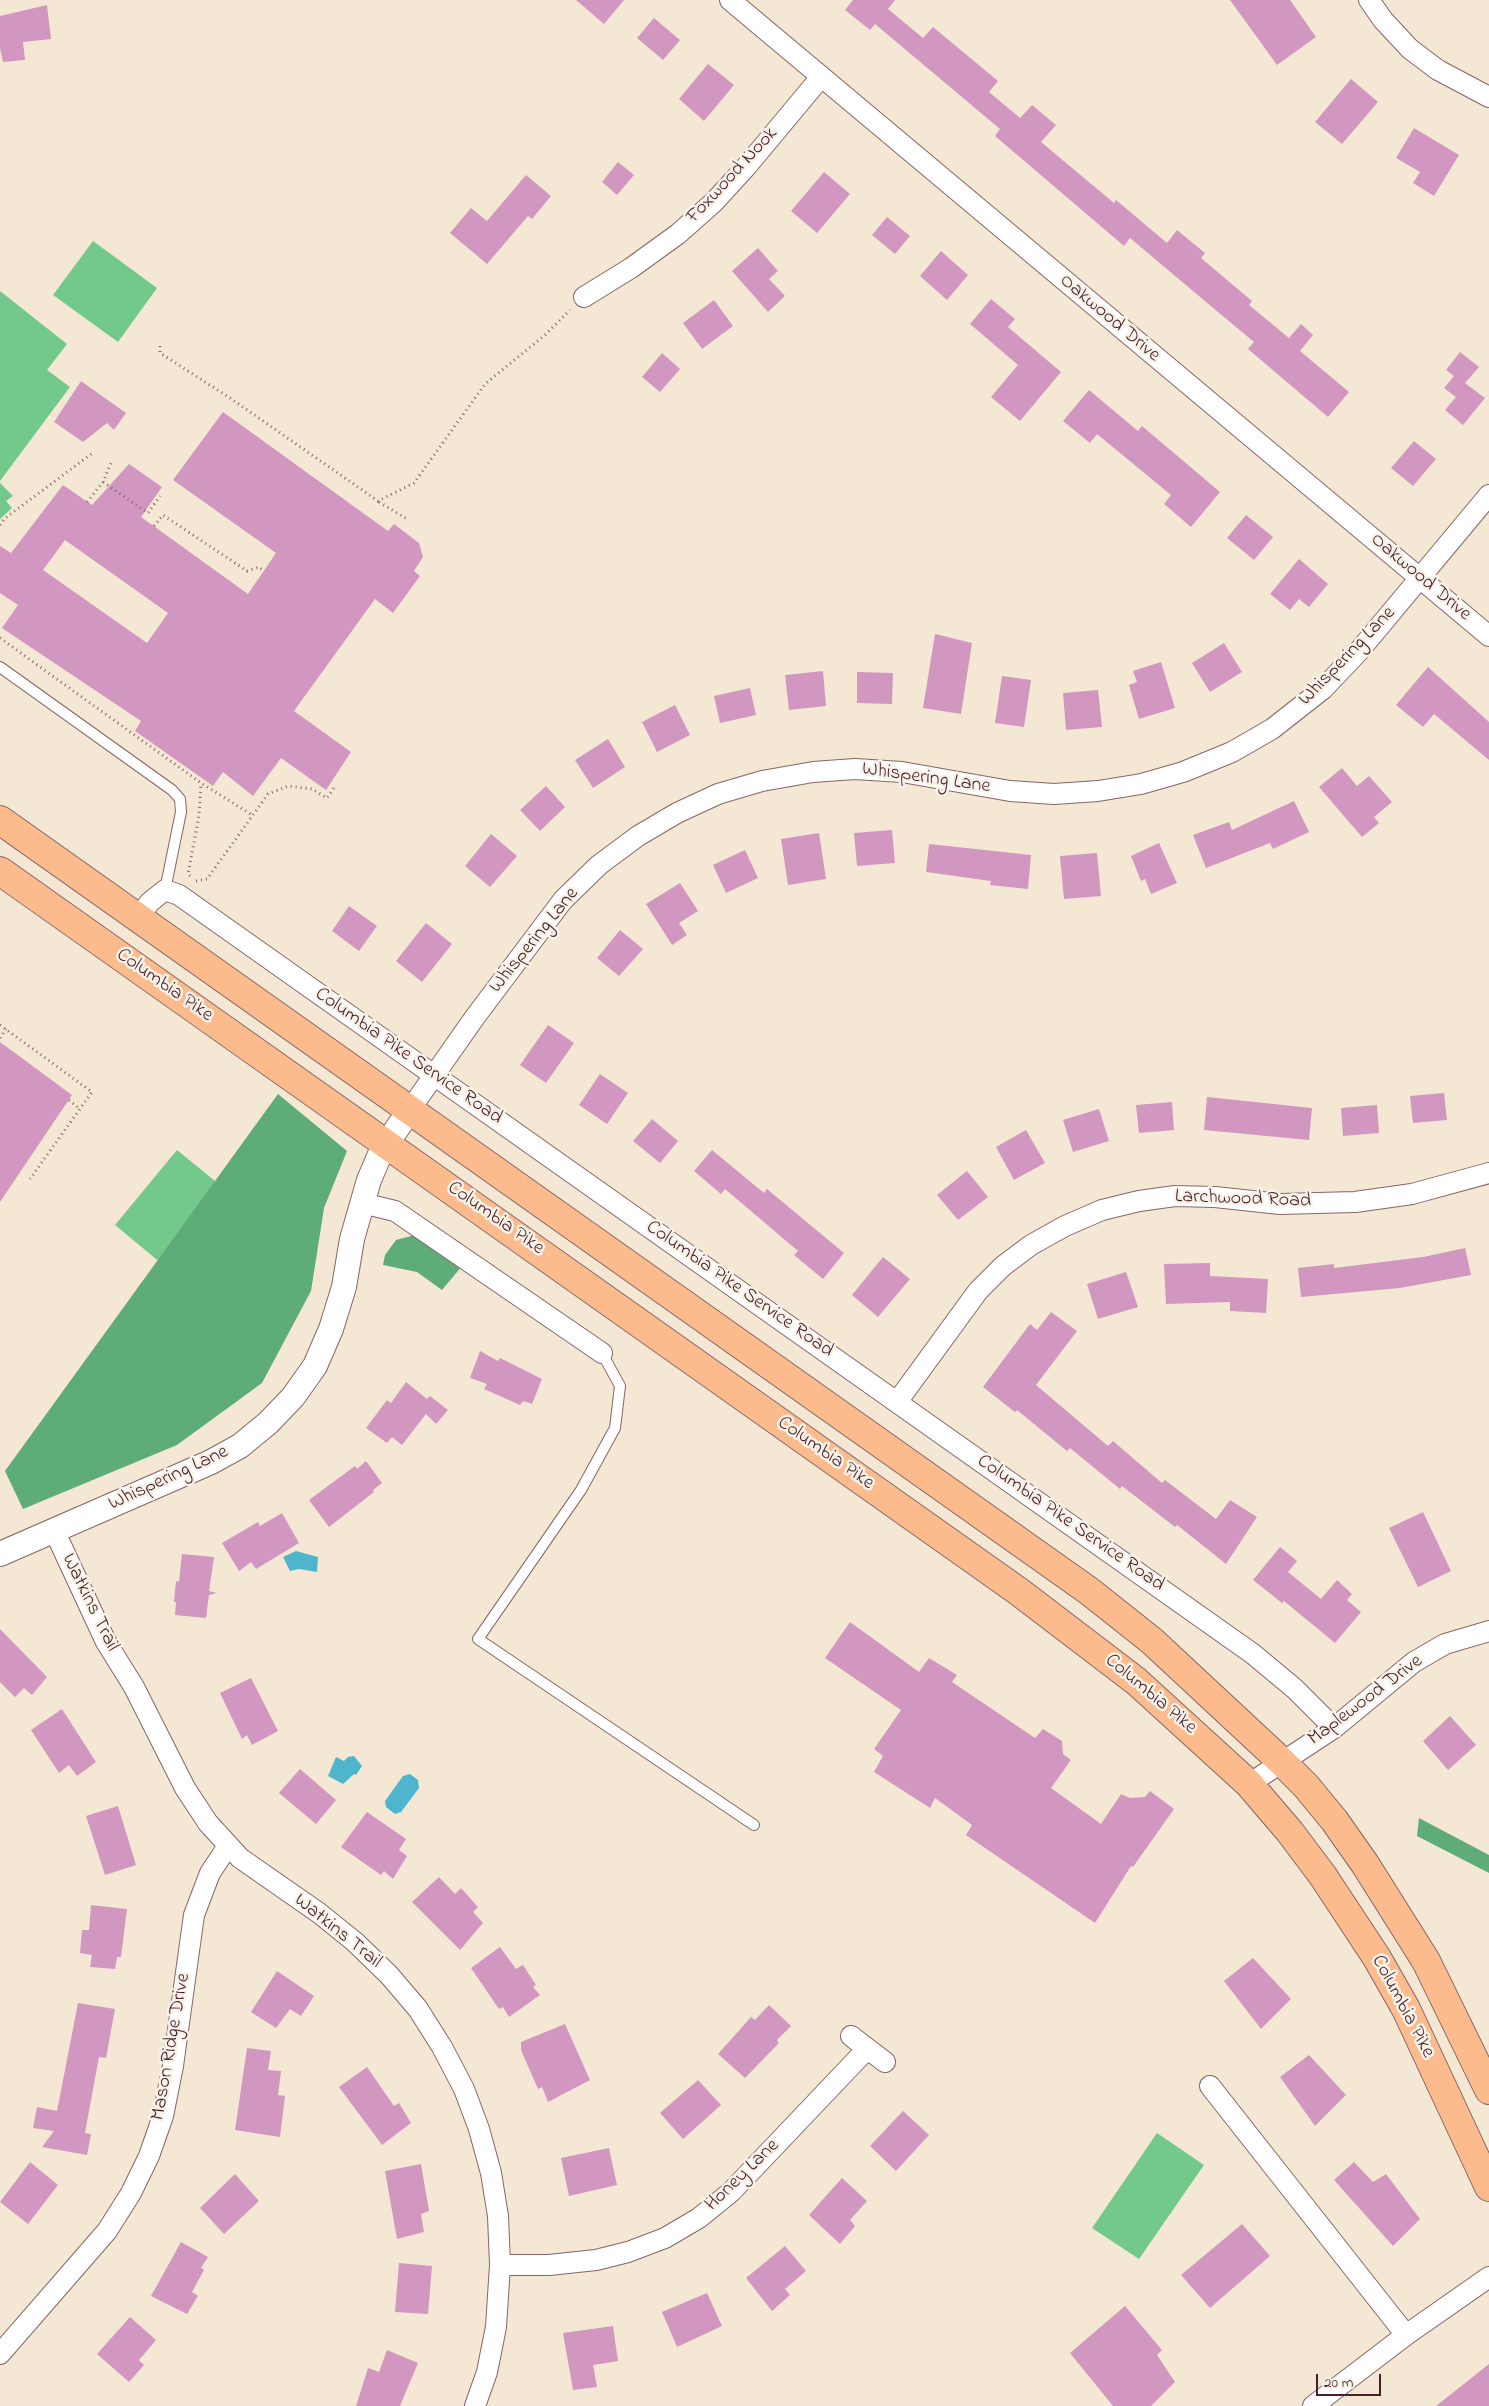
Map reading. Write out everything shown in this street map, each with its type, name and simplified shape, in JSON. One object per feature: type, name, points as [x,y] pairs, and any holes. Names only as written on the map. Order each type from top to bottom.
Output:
[{"type":"main road","name":"Columbia Pike","points":[[0,820],[1089,1592],[1152,1641],[1282,1762],[1306,1786],[1334,1820],[1397,1913],[1426,1961],[1489,2090]]},
{"type":"main road","name":"Columbia Pike","points":[[0,871],[387,1143],[1045,1611],[1136,1680],[1249,1784],[1290,1832],[1323,1876],[1377,1958],[1406,2009],[1489,2187]]},
{"type":"street","name":"Oakwood Drive","points":[[730,0],[1489,636]]},
{"type":"street","points":[[1369,0],[1383,20],[1410,49],[1438,70],[1489,97]]},
{"type":"street","name":"Foxwood Nook","points":[[584,297],[639,263],[678,234],[714,202],[746,167],[821,77]]},
{"type":"street","name":"Whispering Lane","points":[[0,1554],[211,1462],[240,1446],[268,1423],[293,1397],[315,1366],[331,1329],[344,1287],[352,1239],[362,1203],[369,1180],[387,1143],[434,1074],[563,900],[607,859],[638,836],[677,813],[718,794],[754,783],[813,772],[855,769],[902,772],[1010,791],[1054,794],[1098,792],[1142,784],[1184,772],[1232,752],[1272,729],[1304,706],[1359,651],[1489,495]]},
{"type":"street","points":[[138,917],[150,902],[165,890]]},
{"type":"street","name":"Columbia Pike Service Road","points":[[165,890],[179,895],[434,1074],[1253,1654],[1295,1689],[1334,1728]]},
{"type":"street","name":"Larchwood Road","points":[[897,1402],[978,1291],[1004,1266],[1030,1245],[1065,1226],[1102,1210],[1139,1201],[1175,1196],[1215,1197],[1290,1204],[1354,1202],[1412,1194],[1489,1173]]},
{"type":"street","points":[[362,1203],[395,1211],[602,1353]]},
{"type":"street","name":"Watkins Trail","points":[[54,1530],[106,1642],[134,1687],[186,1788],[208,1822],[228,1846],[247,1863],[319,1913],[355,1942],[390,1975],[423,2017],[442,2046],[464,2089],[480,2129],[491,2174],[498,2216],[500,2265],[496,2327],[486,2372],[475,2406]]},
{"type":"street","name":"Maplewood Drive","points":[[1249,1784],[1334,1728],[1414,1662],[1445,1644],[1489,1631]]},
{"type":"street","name":"Mason Ridge Drive","points":[[0,2354],[107,2231],[132,2193],[149,2156],[163,2116],[173,2066],[194,1915],[210,1874],[228,1846]]},
{"type":"street","points":[[851,2036],[885,2062]]},
{"type":"street","name":"Honey Lane","points":[[500,2265],[549,2265],[596,2260],[628,2252],[665,2238],[692,2222],[731,2192],[867,2049]]},
{"type":"street","points":[[1210,2086],[1406,2335]]},
{"type":"street","points":[[1313,2406],[1406,2335],[1489,2277]]},
{"type":"lane","points":[[0,667],[172,790],[180,799],[181,812],[165,890]]},
{"type":"lane","points":[[602,1353],[620,1386],[615,1428],[581,1490],[478,1638],[754,1825]]},
{"type":"path","points":[[378,501],[414,482],[485,384],[552,327]]},
{"type":"path","points":[[160,346],[160,353],[230,398],[378,501],[407,519]]},
{"type":"path","points":[[0,525],[4,519],[94,452]]},
{"type":"path","points":[[87,502],[103,482],[111,463]]},
{"type":"path","points":[[103,482],[148,513],[160,496]]},
{"type":"path","points":[[154,526],[163,515],[248,571],[258,567],[264,571]]},
{"type":"path","points":[[0,638],[202,783],[252,815]]},
{"type":"path","points":[[202,783],[199,816],[188,874],[196,882],[207,879],[268,794],[288,786],[312,789],[327,798],[336,785]]},
{"type":"path","points":[[0,1025],[92,1092],[30,1179]]},
{"type":"path","points":[[0,1032],[6,1029]]},
{"type":"path","points":[[0,1038],[6,1029]]},
{"type":"path","points":[[69,1100],[80,1109]]},
{"type":"green space","points":[[93,241],[157,288],[118,342],[53,295]]},
{"type":"green space","points":[[0,291],[67,344],[47,370],[70,387],[0,481]]},
{"type":"green space","points":[[0,483],[13,496],[6,501],[12,508],[0,519]]},
{"type":"green space","points":[[278,1094],[347,1151],[324,1208],[311,1291],[262,1383],[177,1445],[23,1509],[5,1471]]},
{"type":"green space","points":[[177,1150],[247,1207],[185,1283],[115,1225]]},
{"type":"green space","points":[[415,1235],[462,1266],[442,1290],[417,1272],[383,1265],[385,1255],[396,1240]]},
{"type":"green space","points":[[1419,1818],[1489,1855],[1489,1873],[1417,1836]]},
{"type":"green space","points":[[1157,2133],[1204,2165],[1139,2259],[1092,2228]]},
{"type":"water","points":[[296,1551],[318,1557],[317,1572],[299,1569],[290,1571],[283,1557]]},
{"type":"water","points":[[354,1756],[362,1766],[356,1775],[354,1774],[343,1784],[328,1776],[336,1757],[344,1761],[348,1757]]},
{"type":"water","points":[[410,1774],[418,1780],[419,1788],[401,1812],[395,1814],[386,1807],[385,1801],[403,1776]]},
{"type":"building","points":[[576,0],[624,0],[604,24]]},
{"type":"building","points":[[853,0],[895,0],[888,9],[923,38],[933,27],[998,81],[989,92],[1020,118],[1032,105],[1056,125],[1041,142],[1114,203],[1116,200],[1167,243],[1177,230],[1205,253],[1201,258],[1252,301],[1249,305],[1289,338],[1301,324],[1313,335],[1300,351],[1349,392],[1328,417],[1248,349],[1254,342],[1130,238],[1124,246],[995,136],[1000,129],[875,24],[870,30],[845,10]]},
{"type":"building","points":[[1230,0],[1290,0],[1316,37],[1277,65]]},
{"type":"building","points":[[47,5],[51,39],[23,42],[25,60],[3,62],[0,48],[0,16]]},
{"type":"building","points":[[654,18],[680,40],[663,60],[637,38]]},
{"type":"building","points":[[708,64],[734,85],[704,121],[679,99]]},
{"type":"building","points":[[1351,79],[1378,102],[1342,144],[1315,122]]},
{"type":"building","points":[[1414,128],[1459,155],[1434,196],[1413,183],[1420,172],[1396,158]]},
{"type":"building","points":[[618,162],[634,175],[617,195],[602,182]]},
{"type":"building","points":[[824,172],[850,194],[817,233],[791,211]]},
{"type":"building","points":[[526,175],[551,196],[532,219],[528,216],[487,264],[450,233],[471,208],[487,221]]},
{"type":"building","points":[[887,217],[910,236],[895,254],[872,235]]},
{"type":"building","points":[[758,248],[778,271],[769,279],[785,296],[768,312],[732,271]]},
{"type":"building","points":[[941,251],[968,275],[947,300],[920,276]]},
{"type":"building","points":[[991,299],[1015,319],[1008,327],[1061,372],[1020,421],[991,397],[1018,365],[970,324]]},
{"type":"building","points":[[714,300],[733,326],[702,349],[683,323]]},
{"type":"building","points":[[1460,352],[1479,367],[1465,383],[1485,398],[1463,425],[1445,410],[1456,397],[1444,388],[1454,376],[1446,370]]},
{"type":"building","points":[[662,353],[680,369],[660,392],[642,377]]},
{"type":"building","points":[[81,381],[126,413],[114,430],[107,423],[83,442],[54,422]]},
{"type":"building","points":[[1089,390],[1138,431],[1142,426],[1220,492],[1191,527],[1164,504],[1171,495],[1097,434],[1090,443],[1063,421]]},
{"type":"building","points":[[223,412],[388,531],[394,524],[419,543],[423,557],[414,571],[420,576],[393,613],[375,599],[294,711],[351,752],[326,790],[281,758],[253,796],[223,772],[213,786],[135,731],[141,721],[2,628],[18,605],[0,593],[0,546],[11,553],[63,485],[92,505],[129,464],[162,487],[141,517],[248,594],[276,553],[173,480]],"holes":[[[65,540],[168,613],[147,643],[43,570]]]},
{"type":"building","points":[[1414,441],[1436,459],[1413,486],[1391,468]]},
{"type":"building","points":[[1246,515],[1273,537],[1254,560],[1227,538]]},
{"type":"building","points":[[1299,559],[1328,584],[1309,607],[1299,599],[1290,610],[1270,594]]},
{"type":"building","points":[[935,634],[972,643],[961,714],[923,708]]},
{"type":"building","points":[[1224,643],[1242,672],[1210,692],[1192,663]]},
{"type":"building","points":[[1161,662],[1175,708],[1139,719],[1129,685],[1137,682],[1133,671]]},
{"type":"building","points":[[1428,667],[1489,722],[1489,760],[1434,714],[1423,727],[1396,705]]},
{"type":"building","points":[[823,671],[826,706],[789,710],[785,675]]},
{"type":"building","points":[[857,672],[893,673],[892,704],[857,703]]},
{"type":"building","points":[[1002,676],[1031,680],[1024,727],[995,723]]},
{"type":"building","points":[[750,688],[756,715],[720,723],[714,696]]},
{"type":"building","points":[[1098,690],[1102,727],[1066,730],[1063,693]]},
{"type":"building","points":[[675,705],[690,735],[657,752],[642,722]]},
{"type":"building","points":[[608,739],[625,767],[593,788],[575,760]]},
{"type":"building","points":[[1342,768],[1357,786],[1369,776],[1392,802],[1374,817],[1379,823],[1362,837],[1319,787]]},
{"type":"building","points":[[546,786],[565,807],[540,831],[520,810]]},
{"type":"building","points":[[1294,801],[1309,832],[1273,849],[1270,843],[1206,868],[1193,835],[1229,822],[1232,830]]},
{"type":"building","points":[[892,830],[895,863],[857,866],[854,833]]},
{"type":"building","points":[[819,833],[826,879],[788,885],[781,839]]},
{"type":"building","points":[[491,834],[517,856],[490,887],[465,866]]},
{"type":"building","points":[[1159,843],[1177,883],[1151,894],[1145,879],[1141,881],[1131,856]]},
{"type":"building","points":[[929,844],[1031,855],[1028,889],[990,885],[991,881],[926,872]]},
{"type":"building","points":[[745,850],[758,878],[726,893],[713,865]]},
{"type":"building","points":[[1097,853],[1101,896],[1064,899],[1060,856]]},
{"type":"building","points":[[680,883],[698,911],[679,923],[687,935],[672,945],[646,904]]},
{"type":"building","points":[[349,906],[377,926],[359,951],[332,931]]},
{"type":"building","points":[[426,923],[452,944],[422,982],[396,961]]},
{"type":"building","points":[[620,930],[643,949],[619,976],[597,958]]},
{"type":"building","points":[[548,1025],[574,1043],[546,1083],[520,1065]]},
{"type":"building","points":[[0,1042],[72,1095],[0,1202]]},
{"type":"building","points":[[600,1074],[628,1093],[607,1124],[579,1105]]},
{"type":"building","points":[[1444,1093],[1447,1120],[1413,1123],[1410,1096]]},
{"type":"building","points":[[1207,1097],[1312,1108],[1309,1140],[1204,1130]]},
{"type":"building","points":[[1172,1102],[1174,1130],[1139,1133],[1136,1105]]},
{"type":"building","points":[[1377,1105],[1379,1133],[1343,1136],[1341,1108]]},
{"type":"building","points":[[1099,1109],[1109,1141],[1073,1152],[1063,1120]]},
{"type":"building","points":[[652,1119],[678,1141],[660,1163],[633,1141]]},
{"type":"building","points":[[1026,1130],[1045,1163],[1014,1180],[996,1147]]},
{"type":"building","points":[[712,1150],[764,1193],[767,1189],[844,1253],[823,1279],[794,1255],[798,1251],[725,1189],[721,1194],[694,1171]]},
{"type":"building","points":[[967,1171],[988,1197],[958,1220],[937,1195]]},
{"type":"building","points":[[1465,1248],[1471,1275],[1400,1288],[1301,1297],[1298,1268],[1334,1264],[1334,1268],[1423,1257]]},
{"type":"building","points":[[883,1257],[910,1279],[878,1317],[852,1295]]},
{"type":"building","points":[[1210,1263],[1210,1276],[1268,1279],[1266,1313],[1230,1311],[1230,1302],[1166,1304],[1164,1264]]},
{"type":"building","points":[[1126,1272],[1138,1307],[1098,1319],[1087,1284]]},
{"type":"building","points":[[1051,1312],[1077,1331],[1036,1385],[1108,1446],[1113,1441],[1162,1483],[1165,1480],[1216,1519],[1230,1500],[1257,1517],[1226,1564],[1177,1525],[1175,1527],[1122,1486],[1120,1489],[1070,1448],[1067,1451],[1017,1410],[1015,1412],[983,1387],[1030,1324],[1037,1330]]},
{"type":"building","points":[[480,1351],[498,1361],[500,1358],[542,1379],[532,1404],[523,1401],[520,1405],[484,1389],[487,1384],[470,1378]]},
{"type":"building","points":[[406,1382],[427,1399],[430,1396],[448,1410],[436,1424],[426,1414],[402,1445],[392,1437],[387,1443],[366,1428],[387,1400],[391,1403]]},
{"type":"building","points":[[366,1461],[382,1483],[373,1490],[374,1492],[329,1527],[309,1500],[355,1466],[357,1469]]},
{"type":"building","points":[[1423,1512],[1451,1571],[1418,1587],[1389,1528]]},
{"type":"building","points":[[282,1513],[299,1543],[256,1569],[251,1562],[239,1571],[222,1543],[258,1522],[260,1526]]},
{"type":"building","points":[[1280,1547],[1297,1561],[1288,1572],[1321,1599],[1337,1580],[1352,1594],[1347,1600],[1361,1612],[1335,1643],[1284,1601],[1282,1603],[1253,1580]]},
{"type":"building","points":[[182,1554],[214,1557],[209,1591],[217,1593],[209,1595],[206,1618],[175,1615],[176,1581],[179,1582]]},
{"type":"building","points":[[850,1622],[919,1672],[929,1658],[957,1675],[952,1682],[1035,1738],[1043,1729],[1062,1741],[1063,1754],[1071,1760],[1051,1788],[1101,1824],[1121,1794],[1130,1798],[1145,1797],[1150,1791],[1174,1809],[1133,1867],[1131,1866],[1095,1923],[966,1835],[972,1825],[935,1798],[930,1808],[874,1772],[883,1756],[874,1749],[901,1710],[825,1658]]},
{"type":"building","points":[[0,1629],[47,1677],[32,1695],[24,1688],[15,1697],[0,1682]]},
{"type":"building","points":[[251,1678],[278,1731],[252,1745],[247,1735],[242,1739],[220,1693]]},
{"type":"building","points":[[62,1709],[96,1762],[77,1776],[69,1765],[59,1773],[31,1730]]},
{"type":"building","points":[[1450,1716],[1476,1745],[1448,1770],[1423,1741]]},
{"type":"building","points":[[300,1769],[336,1800],[316,1824],[279,1793]]},
{"type":"building","points":[[118,1806],[136,1865],[105,1875],[86,1816]]},
{"type":"building","points":[[367,1812],[406,1839],[399,1850],[407,1856],[393,1879],[384,1871],[381,1875],[341,1847]]},
{"type":"building","points":[[439,1877],[455,1894],[461,1888],[478,1907],[473,1912],[483,1923],[460,1950],[412,1902]]},
{"type":"building","points":[[91,1905],[127,1909],[121,1957],[117,1957],[115,1969],[90,1967],[92,1955],[80,1953],[82,1930],[89,1930]]},
{"type":"building","points":[[500,1947],[516,1969],[523,1965],[536,1985],[533,1987],[540,1995],[509,2017],[503,2007],[499,2009],[471,1968]]},
{"type":"building","points":[[1253,1958],[1291,1999],[1261,2029],[1224,1981]]},
{"type":"building","points":[[277,1971],[314,1996],[301,2016],[290,2009],[276,2028],[251,2012]]},
{"type":"building","points":[[78,2003],[115,2009],[106,2058],[99,2057],[85,2133],[91,2134],[87,2155],[42,2147],[54,2131],[33,2128],[37,2107],[57,2111]]},
{"type":"building","points":[[769,2005],[791,2026],[777,2040],[779,2043],[745,2078],[718,2054],[751,2017],[755,2020]]},
{"type":"building","points":[[565,2024],[590,2080],[548,2102],[542,2087],[538,2089],[521,2050],[521,2042]]},
{"type":"building","points":[[247,2048],[271,2051],[268,2070],[281,2071],[278,2095],[285,2096],[280,2137],[235,2130]]},
{"type":"building","points":[[1309,2055],[1346,2095],[1315,2126],[1280,2077]]},
{"type":"building","points":[[367,2067],[394,2106],[399,2103],[411,2123],[382,2145],[339,2087]]},
{"type":"building","points":[[698,2080],[721,2105],[683,2139],[660,2113]]},
{"type":"building","points":[[903,2111],[929,2135],[896,2171],[870,2146]]},
{"type":"building","points":[[609,2148],[617,2185],[569,2196],[561,2158]]},
{"type":"building","points":[[30,2162],[58,2185],[28,2224],[0,2202]]},
{"type":"building","points":[[1354,2162],[1373,2182],[1386,2174],[1420,2219],[1393,2246],[1334,2180]]},
{"type":"building","points":[[421,2164],[429,2211],[421,2214],[424,2232],[397,2239],[385,2171]]},
{"type":"building","points":[[235,2174],[259,2201],[224,2234],[200,2208]]},
{"type":"building","points":[[842,2178],[867,2201],[850,2220],[855,2226],[840,2244],[809,2215]]},
{"type":"building","points":[[1242,2224],[1270,2256],[1210,2308],[1181,2275]]},
{"type":"building","points":[[181,2242],[208,2257],[201,2268],[204,2270],[192,2292],[198,2296],[187,2314],[151,2296]]},
{"type":"building","points":[[785,2246],[806,2271],[785,2289],[790,2295],[772,2311],[746,2278]]},
{"type":"building","points":[[399,2263],[432,2266],[428,2314],[395,2312]]},
{"type":"building","points":[[707,2293],[722,2326],[677,2347],[662,2312]]},
{"type":"building","points":[[1125,2306],[1162,2350],[1157,2355],[1175,2382],[1151,2406],[1113,2406],[1070,2353]]},
{"type":"building","points":[[130,2317],[156,2340],[139,2360],[144,2365],[129,2382],[97,2354]]},
{"type":"building","points":[[613,2326],[618,2361],[593,2365],[597,2387],[573,2390],[563,2333]]},
{"type":"building","points":[[387,2350],[418,2363],[400,2406],[356,2406],[368,2368],[379,2372]]},
{"type":"building","points":[[1489,2364],[1489,2406],[1436,2406]]}]
